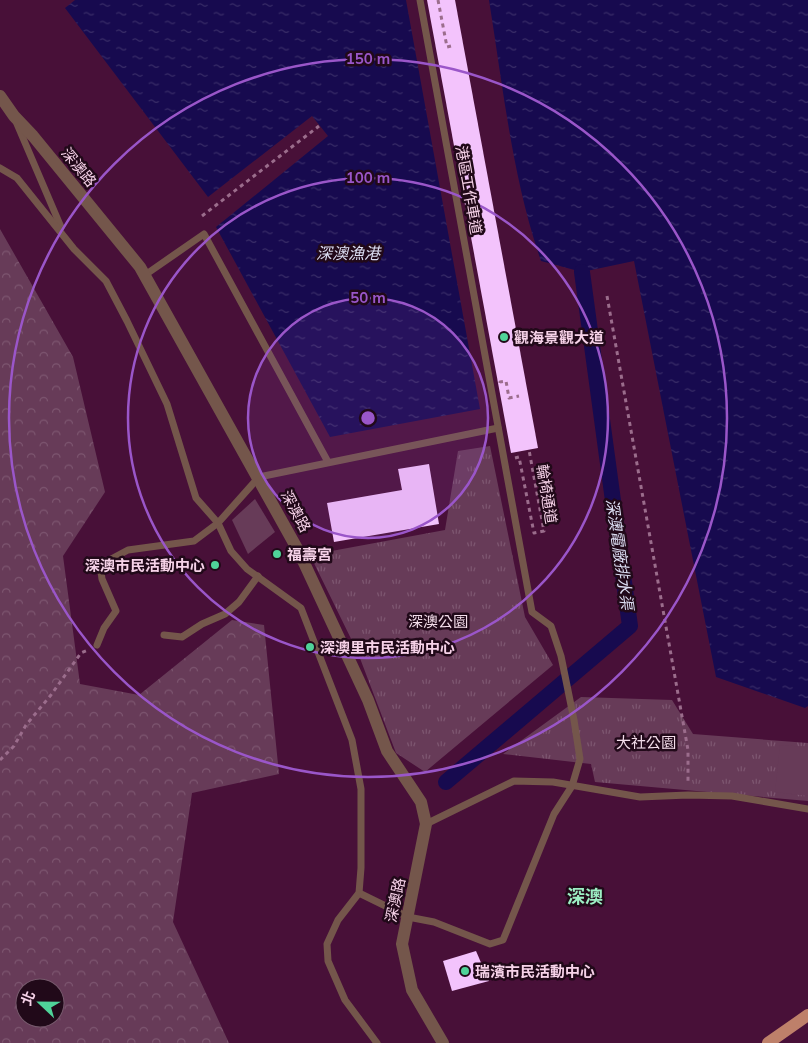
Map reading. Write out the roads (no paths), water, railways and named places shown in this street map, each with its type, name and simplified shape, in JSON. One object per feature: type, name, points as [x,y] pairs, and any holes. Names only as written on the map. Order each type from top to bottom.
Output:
[{"type":"main road","points":[[768,1043],[808,1015]]},
{"type":"street","name":"深澳路","points":[[0,96],[14,116],[40,144],[145,275],[299,552],[368,700],[387,751],[421,802],[426,824],[402,944],[412,990],[443,1043]]},
{"type":"lane","name":"港區工作車道","points":[[408,917],[434,922],[490,944],[503,940],[554,814],[572,786],[580,759],[561,656],[551,626],[532,612],[420,0]]},
{"type":"lane","points":[[14,116],[65,237]]},
{"type":"lane","points":[[0,168],[17,178],[74,249],[106,281],[167,404],[196,498],[218,524],[231,551],[247,569],[302,608],[352,740],[361,789],[361,868],[359,893],[338,920],[327,944],[328,961],[345,1000],[377,1043]]},
{"type":"lane","points":[[145,275],[204,234],[328,462]]},
{"type":"lane","points":[[97,644],[104,628],[116,611],[102,579],[100,564],[128,550],[194,541],[218,524],[259,477],[498,428]]},
{"type":"lane","points":[[164,635],[182,637],[202,624],[225,614],[239,602],[258,576]]},
{"type":"lane","points":[[426,824],[514,781],[554,782],[640,797],[732,796],[808,809]]},
{"type":"lane","points":[[359,893],[408,917]]},
{"type":"water","name":"深澳漁港","points":[[75,0],[406,0],[480,409],[330,437],[216,227],[328,136],[312,116],[208,197],[65,8]]},
{"type":"water","points":[[489,0],[808,0],[808,706],[805,708],[716,677],[634,261],[582,272],[541,261],[515,164]]},
{"type":"waterway","name":"深澳電廠排水渠","points":[[446,782],[630,626],[582,272]]},
{"type":"place","name":"觀海景觀大道","points":[[504,337]]},
{"type":"place","name":"福壽宮","points":[[277,554]]},
{"type":"place","name":"深澳市民活動中心","points":[[215,565]]},
{"type":"place","name":"深澳里市民活動中心","points":[[310,647]]},
{"type":"place","name":"瑞濱市民活動中心","points":[[465,971]]},
{"type":"district","name":"深澳","points":[[585,896]]},
{"type":"park label","name":"深澳公園","points":[[438,621]]},
{"type":"park label","name":"大社公園","points":[[646,742]]}]
